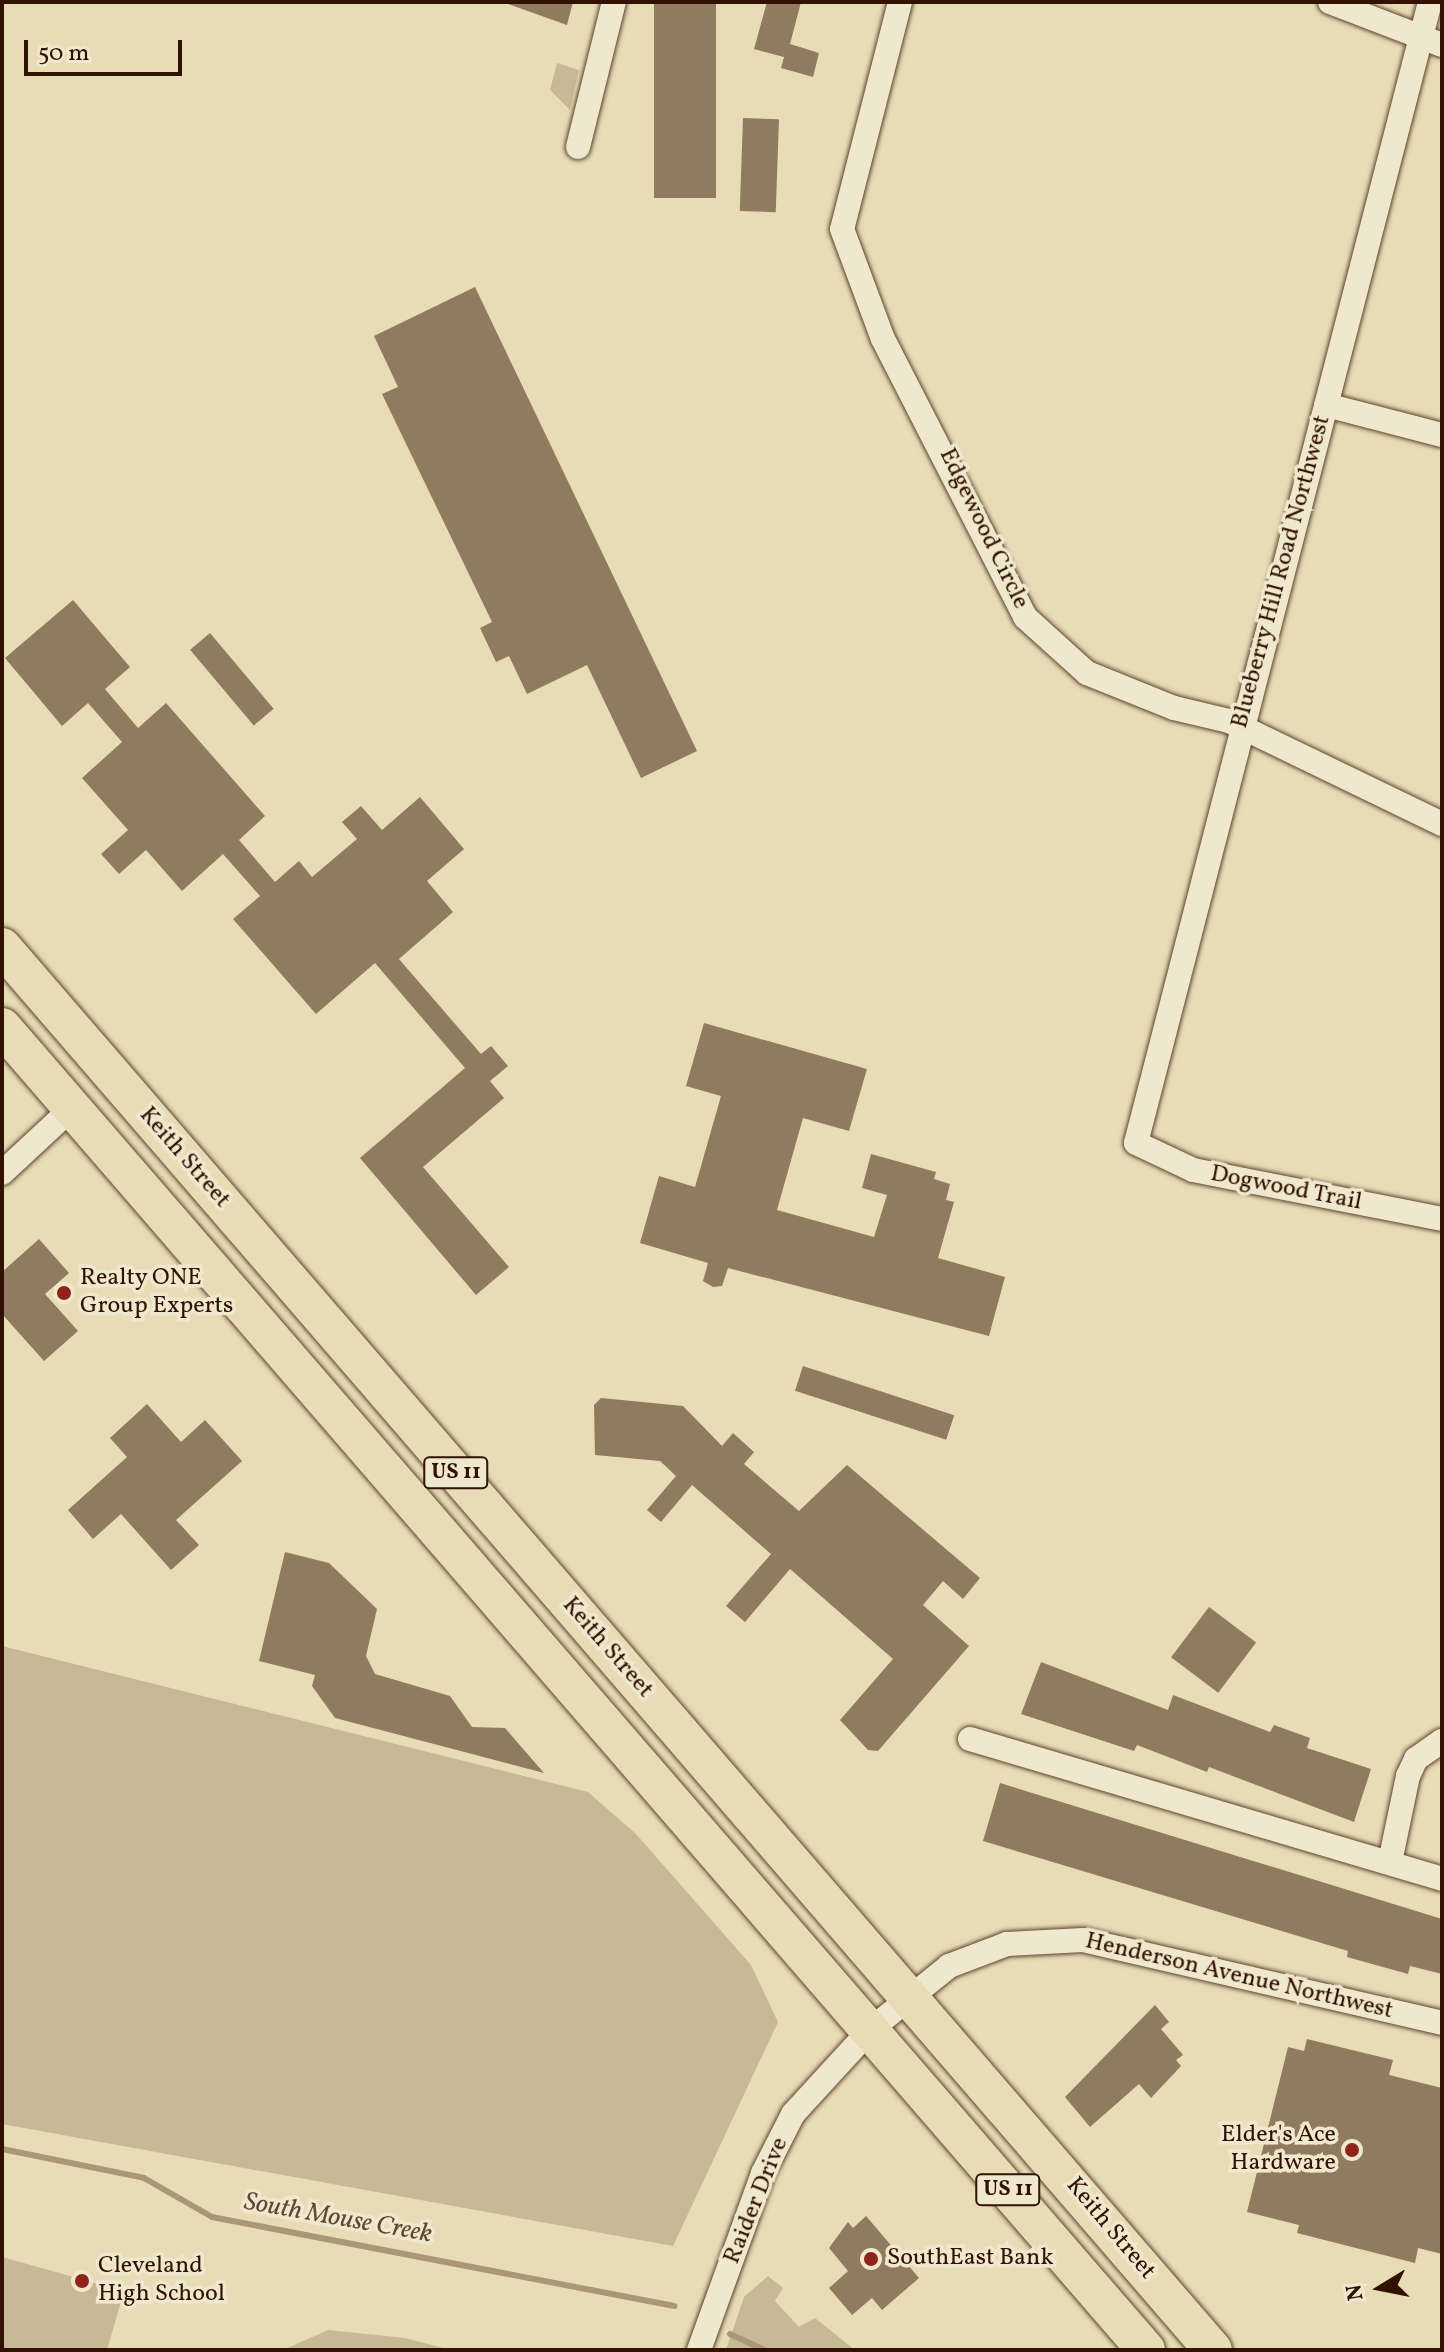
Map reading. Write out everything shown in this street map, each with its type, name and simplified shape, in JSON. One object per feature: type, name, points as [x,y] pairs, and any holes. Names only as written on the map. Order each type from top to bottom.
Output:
[{"type":"main road","name":"Keith Street","points":[[3,951],[911,1997],[1213,2350]]},
{"type":"main road","name":"Keith Street","points":[[2,1027],[1146,2350]]},
{"type":"main road","points":[[489,1592],[534,1618],[618,1709],[655,1703]]},
{"type":"street","points":[[578,147],[614,2]]},
{"type":"street","name":"Edgewood Circle","points":[[900,2],[842,229],[883,339],[1025,617],[1087,673],[1241,727],[1442,824]]},
{"type":"street","points":[[1330,2],[1431,42]]},
{"type":"street","name":"Blueberry Hill Road Northwest","points":[[1136,1143],[1326,405],[1431,42],[1430,2]]},
{"type":"street","points":[[1326,405],[1442,435]]},
{"type":"street","points":[[2,1173],[72,1108]]},
{"type":"street","name":"Dogwood Trail","points":[[1136,1143],[1193,1170],[1442,1219]]},
{"type":"street","points":[[970,1739],[1442,1879]]},
{"type":"street","points":[[1390,1862],[1412,1767],[1442,1741]]},
{"type":"street","name":"Henderson Avenue Northwest","points":[[870,2030],[949,1966],[1007,1944],[1068,1939],[1442,2023]]},
{"type":"street","name":"Raider Drive","points":[[699,2350],[763,2173],[793,2114],[870,2030]]},
{"type":"shaded area","points":[[557,63],[579,70],[570,110],[550,90]]},
{"type":"shaded area","points":[[2,1646],[588,1792],[636,1834],[751,1965],[778,2022],[673,2246],[2,2124]]},
{"type":"shaded area","points":[[2,2257],[124,2291],[107,2350],[2,2350]]},
{"type":"shaded area","points":[[768,2276],[783,2288],[775,2301],[799,2327],[815,2318],[855,2350],[726,2350],[744,2297]]},
{"type":"shaded area","points":[[328,2330],[405,2338],[451,2350],[283,2350]]},
{"type":"building","points":[[502,2],[573,2],[567,25]]},
{"type":"building","points":[[654,2],[716,2],[716,198],[654,198]]},
{"type":"building","points":[[767,2],[801,2],[790,44],[819,53],[813,77],[781,68],[784,57],[754,49]]},
{"type":"building","points":[[743,118],[779,119],[776,212],[740,211]]},
{"type":"building","points":[[475,287],[697,751],[641,778],[587,665],[527,694],[509,656],[496,662],[480,628],[492,622],[382,394],[398,387],[374,336]]},
{"type":"building","points":[[73,600],[130,667],[105,689],[138,728],[166,703],[265,816],[239,840],[275,882],[299,861],[312,877],[357,839],[342,822],[361,806],[382,830],[420,797],[464,849],[427,881],[453,912],[399,959],[481,1054],[491,1046],[508,1066],[490,1081],[504,1098],[423,1167],[509,1267],[476,1295],[360,1158],[465,1068],[375,963],[316,1014],[233,919],[260,896],[223,854],[182,891],[146,850],[119,874],[101,854],[128,830],[82,778],[122,742],[88,703],[62,726],[5,658]]},
{"type":"building","points":[[210,633],[274,709],[254,726],[190,650]]},
{"type":"building","points":[[704,1023],[867,1069],[849,1131],[803,1118],[777,1210],[874,1237],[887,1195],[862,1188],[871,1154],[936,1172],[934,1179],[950,1184],[946,1200],[954,1202],[938,1258],[1005,1277],[989,1336],[728,1268],[722,1286],[713,1287],[703,1281],[708,1263],[640,1243],[659,1176],[695,1187],[721,1096],[686,1086]]},
{"type":"building","points":[[39,1239],[69,1273],[45,1294],[78,1331],[44,1361],[2,1314],[2,1272]]},
{"type":"building","points":[[803,1366],[954,1415],[946,1440],[795,1391]]},
{"type":"building","points":[[601,1398],[683,1406],[722,1446],[733,1433],[754,1452],[744,1464],[799,1511],[847,1465],[980,1578],[963,1599],[943,1581],[923,1605],[969,1646],[878,1751],[868,1750],[840,1720],[893,1659],[790,1569],[745,1622],[726,1606],[771,1554],[692,1485],[661,1522],[647,1510],[676,1476],[660,1461],[595,1455],[594,1405]]},
{"type":"building","points":[[147,1404],[181,1442],[205,1420],[242,1461],[176,1520],[199,1545],[171,1570],[121,1514],[93,1539],[68,1510],[127,1457],[110,1438]]},
{"type":"building","points":[[285,1552],[329,1563],[377,1609],[366,1656],[375,1674],[450,1696],[472,1727],[505,1728],[544,1773],[335,1718],[312,1686],[315,1675],[259,1661]]},
{"type":"building","points":[[1209,1607],[1256,1643],[1218,1693],[1171,1657]]},
{"type":"building","points":[[1041,1662],[1168,1710],[1173,1695],[1270,1732],[1274,1725],[1310,1738],[1307,1748],[1371,1769],[1354,1822],[1209,1767],[1207,1772],[1137,1745],[1134,1751],[1021,1714]]},
{"type":"building","points":[[1000,1783],[1442,1919],[1442,1974],[1410,1966],[1408,1974],[1347,1957],[1348,1951],[983,1841]]},
{"type":"building","points":[[1155,2005],[1169,2022],[1161,2029],[1183,2055],[1176,2060],[1181,2066],[1151,2098],[1139,2084],[1090,2127],[1065,2097]]},
{"type":"building","name":"Elder's Ace Hardware","points":[[1307,2039],[1393,2060],[1389,2075],[1442,2088],[1442,2254],[1418,2248],[1415,2263],[1297,2233],[1299,2225],[1247,2212],[1288,2047],[1304,2051]]},
{"type":"building","name":"SouthEast Bank","points":[[866,2216],[919,2278],[882,2310],[872,2298],[852,2315],[829,2288],[848,2271],[829,2248],[848,2222],[853,2228]]},
{"type":"waterway","name":"South Mouse Creek","points":[[2,2149],[144,2178],[212,2217],[675,2306]]},
{"type":"waterway","name":"South Mouse Creek","points":[[730,2334],[764,2350]]},
{"type":"place","name":"Realty ONE Group Experts","points":[[64,1293]]},
{"type":"place","name":"Elder's Ace Hardware","points":[[1352,2150]]},
{"type":"place","name":"SouthEast Bank","points":[[871,2259]]},
{"type":"place","name":"Cleveland High School","points":[[82,2281]]}]
